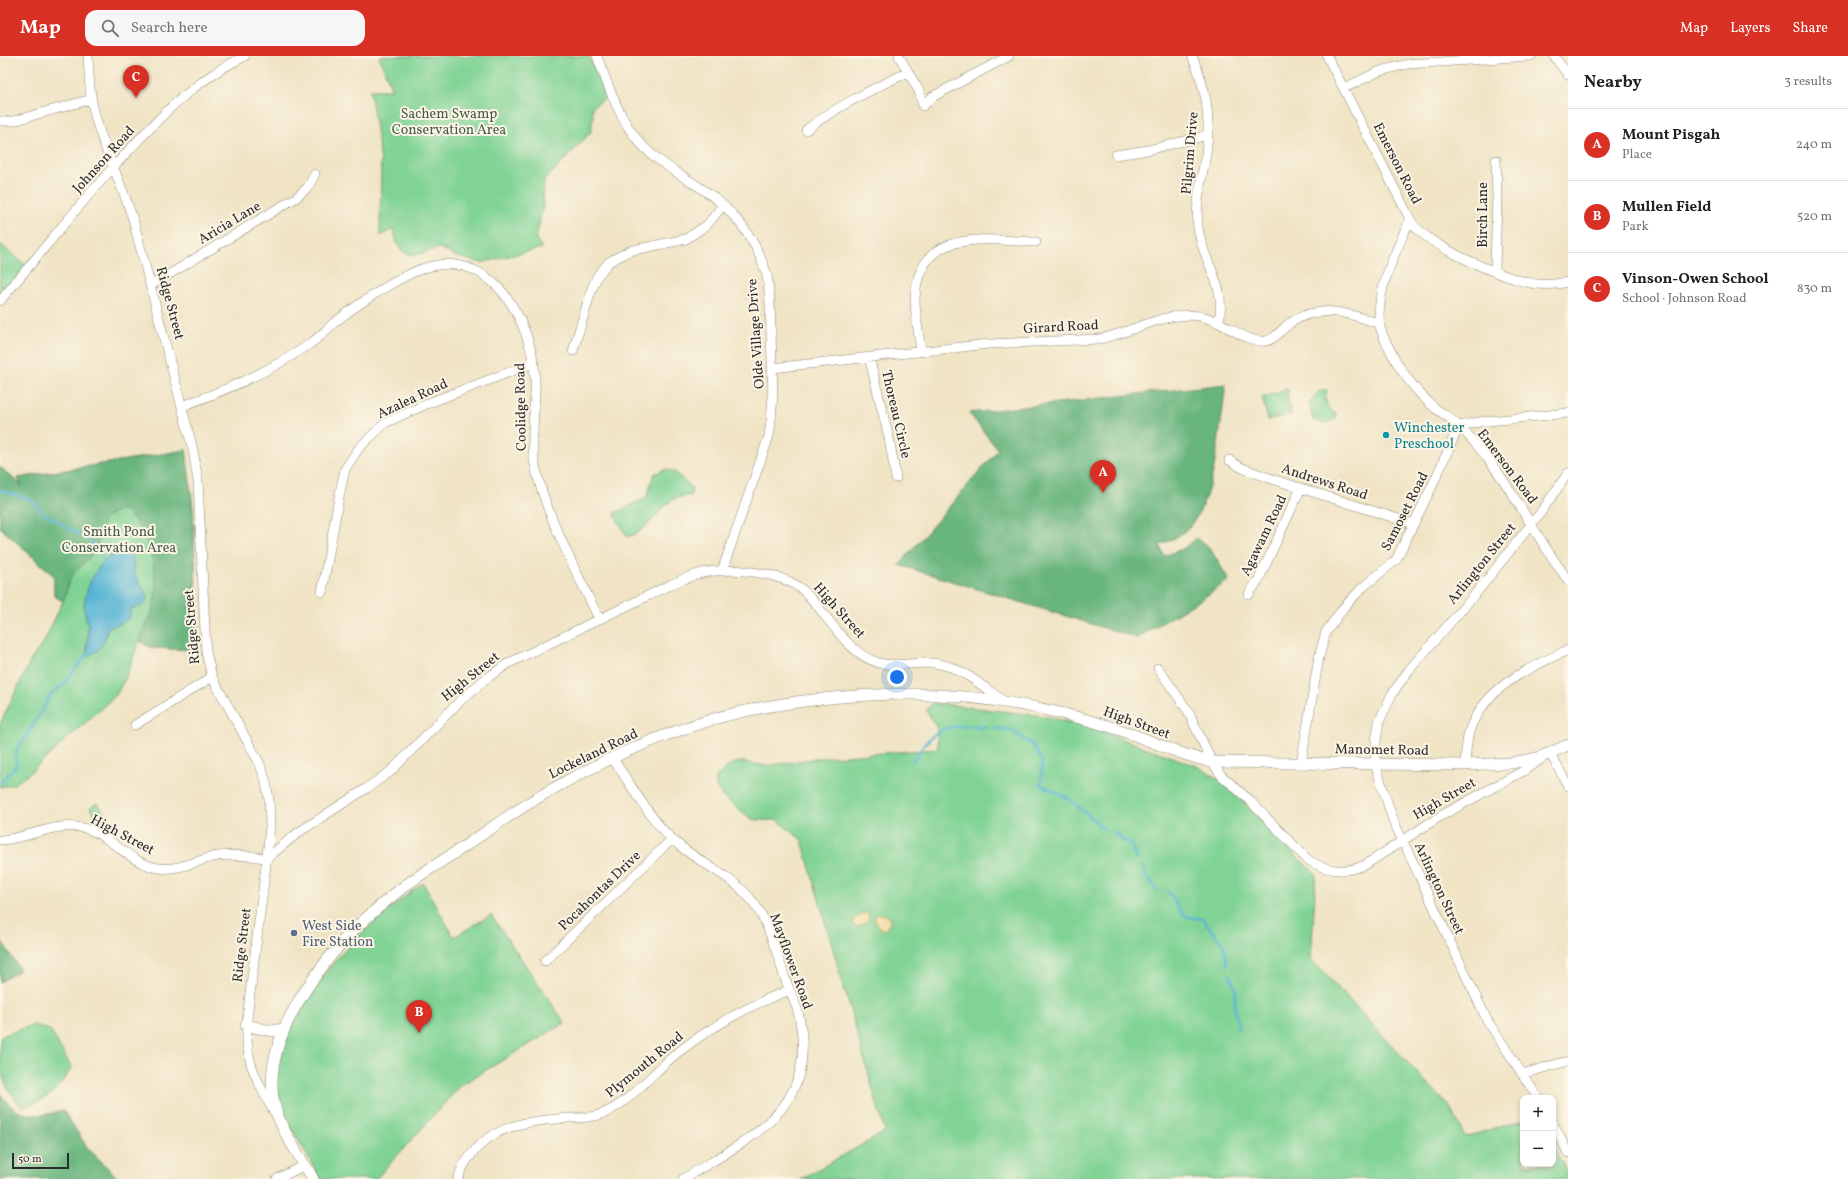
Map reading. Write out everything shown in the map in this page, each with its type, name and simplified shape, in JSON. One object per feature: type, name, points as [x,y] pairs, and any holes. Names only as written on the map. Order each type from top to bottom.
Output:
[{"type":"main road","name":"Lockeland Road","points":[[275,1113],[272,1088],[272,1069],[284,1030],[297,1005],[344,939],[404,887],[542,795],[634,748],[718,718],[775,706],[829,699],[910,694],[953,696],[1007,703]]},
{"type":"main road","name":"High Street","points":[[1007,703],[1058,713],[1115,728],[1176,752],[1212,762]]},
{"type":"main road","name":"High Street","points":[[1550,753],[1568,745]]},
{"type":"main road","name":"Manomet Road","points":[[1212,762],[1465,765],[1511,763],[1538,758],[1550,753]]},
{"type":"main road","points":[[246,1025],[271,1031],[284,1030]]},
{"type":"main road","name":"Ridge Street","points":[[275,1113],[312,1179]]},
{"type":"street","name":"Ridge Street","points":[[88,56],[92,99],[106,148],[126,197],[191,443],[198,481],[205,642],[212,677],[253,750],[266,782],[270,827],[246,1025],[248,1053],[251,1067],[275,1113]]},
{"type":"street","name":"Johnson Road","points":[[0,301],[114,167],[155,122],[187,92],[222,67],[245,56]]},
{"type":"street","name":"Olde Village Drive","points":[[597,56],[609,87],[633,136],[651,154],[723,204],[747,232],[757,250],[766,274],[770,302],[774,397],[770,436],[722,571]]},
{"type":"street","points":[[899,56],[920,94],[923,106],[932,98],[1009,56]]},
{"type":"street","name":"Pilgrim Drive","points":[[1192,56],[1206,93],[1208,111],[1208,135],[1198,222],[1199,235],[1220,291],[1222,305],[1219,321]]},
{"type":"street","name":"Emerson Road","points":[[1327,56],[1410,219],[1387,276],[1381,298],[1380,324],[1395,361],[1414,388],[1434,407],[1459,426],[1513,493],[1568,580]]},
{"type":"street","points":[[1344,88],[1380,71],[1408,64],[1531,56]]},
{"type":"street","points":[[1554,56],[1568,75]]},
{"type":"street","points":[[806,130],[844,104],[908,72]]},
{"type":"street","points":[[0,121],[13,121],[92,99]]},
{"type":"street","points":[[1116,155],[1148,150],[1208,135]]},
{"type":"street","name":"Birch Lane","points":[[1495,270],[1497,196],[1496,160]]},
{"type":"street","name":"Aricia Lane","points":[[150,286],[297,197],[308,187],[315,174]]},
{"type":"street","points":[[573,352],[592,288],[598,275],[609,262],[630,251],[686,239],[707,225],[723,204]]},
{"type":"street","points":[[1410,219],[1412,224],[1424,234],[1461,257],[1522,280],[1538,284],[1568,282]]},
{"type":"street","points":[[921,351],[916,292],[920,275],[928,260],[943,247],[963,240],[974,239],[1036,242]]},
{"type":"street","name":"Coolidge Road","points":[[182,406],[265,371],[313,342],[352,310],[382,289],[416,272],[433,266],[448,264],[461,265],[487,276],[500,288],[525,333],[533,363],[535,385],[534,444],[536,468],[551,515],[599,619]]},
{"type":"street","name":"Girard Road","points":[[772,368],[990,344],[1099,339],[1159,319],[1179,315],[1200,316],[1219,321],[1247,338],[1259,341],[1268,341],[1292,322],[1304,316],[1320,312],[1334,311],[1380,324]]},
{"type":"street","name":"Thoreau Circle","points":[[869,357],[889,438],[896,478]]},
{"type":"street","name":"Azalea Road","points":[[322,592],[339,497],[346,469],[359,448],[385,424],[428,404],[533,363]]},
{"type":"street","points":[[1459,426],[1479,422],[1568,413]]},
{"type":"street","name":"Samoset Road","points":[[1301,764],[1319,657],[1326,632],[1344,607],[1358,592],[1396,560],[1459,426]]},
{"type":"street","name":"Andrews Road","points":[[1229,460],[1242,468],[1414,524]]},
{"type":"street","name":"Arlington Street","points":[[1536,1095],[1503,1047],[1478,1002],[1402,840],[1393,820],[1375,764],[1376,741],[1379,722],[1392,694],[1409,670],[1477,592],[1554,495],[1568,473]]},
{"type":"street","name":"Agawam Road","points":[[1249,594],[1259,579],[1301,488]]},
{"type":"street","name":"High Street","points":[[0,840],[60,828],[80,828],[94,833],[149,866],[165,869],[218,856],[243,855],[267,858],[299,832],[391,771],[459,702],[484,680],[509,663],[693,575],[722,571],[766,575],[787,580],[806,592],[842,636],[860,654],[879,663],[934,664],[950,667],[970,677],[1007,703]]},
{"type":"street","points":[[1465,765],[1466,748],[1470,728],[1482,707],[1507,682],[1533,666],[1568,650]]},
{"type":"street","points":[[1158,668],[1188,711],[1212,762]]},
{"type":"street","points":[[135,725],[212,677]]},
{"type":"street","points":[[1550,753],[1568,786]]},
{"type":"street","name":"High Street","points":[[1212,762],[1222,775],[1247,798],[1306,859],[1317,866],[1328,870],[1357,869],[1439,817],[1525,770],[1550,753]]},
{"type":"street","name":"Mayflower Road","points":[[612,758],[660,827],[680,846],[722,874],[749,897],[768,926],[798,1011],[803,1052],[799,1075],[791,1095],[770,1123],[755,1135],[683,1179]]},
{"type":"street","name":"Pocahontas Drive","points":[[545,961],[672,839]]},
{"type":"street","name":"Plymouth Road","points":[[458,1179],[460,1171],[474,1151],[488,1138],[514,1125],[533,1121],[588,1117],[609,1110],[623,1101],[677,1053],[722,1022],[766,998],[790,990]]},
{"type":"street","points":[[1522,1074],[1568,1061]]},
{"type":"street","points":[[1556,1129],[1568,1153]]},
{"type":"street","points":[[277,1179],[305,1165]]},
{"type":"green space","name":"Sachem Swamp Conservation Area","points":[[379,56],[589,56],[606,98],[592,107],[593,117],[591,132],[544,181],[543,207],[536,239],[542,248],[481,263],[455,256],[440,248],[424,253],[413,255],[408,254],[399,247],[393,229],[380,236],[381,162],[370,90],[392,90]]},
{"type":"green space","points":[[0,244],[29,268],[0,302]]},
{"type":"green space","points":[[1226,384],[1216,458],[1206,496],[1191,525],[1177,537],[1160,545],[1164,556],[1184,548],[1197,538],[1211,550],[1229,580],[1202,599],[1137,638],[899,565],[998,450],[969,413]]},
{"type":"green space","points":[[1285,388],[1289,391],[1287,395],[1291,415],[1268,420],[1262,397],[1281,392]]},
{"type":"green space","points":[[1327,390],[1325,398],[1330,409],[1336,414],[1336,419],[1324,423],[1313,420],[1309,403],[1319,391]]},
{"type":"green space","name":"Smith Pond Conservation Area","points":[[186,450],[193,508],[198,650],[153,648],[139,641],[126,677],[116,695],[26,776],[14,784],[0,787],[0,724],[32,658],[44,642],[63,601],[54,596],[54,576],[0,527],[0,467],[22,486],[18,478]],"holes":[[[85,613],[107,629],[105,640],[86,656],[88,626]]]},
{"type":"green space","name":"Smith Pond Conservation Area","points":[[186,450],[193,508],[198,650],[153,648],[139,641],[150,618],[154,604],[154,566],[146,541],[133,519],[125,510],[117,511],[107,518],[96,548],[91,556],[71,577],[63,601],[54,596],[54,576],[0,527],[0,467],[22,486],[18,478]]},
{"type":"green space","points":[[666,469],[676,473],[692,488],[691,495],[670,501],[645,528],[634,535],[627,537],[615,513],[646,498],[654,474]]},
{"type":"green space","points":[[933,703],[1044,716],[1089,727],[1197,766],[1218,779],[1245,803],[1296,856],[1316,874],[1311,959],[1452,1110],[1465,1137],[1520,1121],[1520,1167],[1556,1167],[1556,1149],[1568,1175],[1568,1179],[801,1179],[885,1132],[802,840],[777,820],[756,820],[750,818],[723,797],[716,787],[716,777],[733,763],[744,762],[767,766],[818,758],[938,749],[937,728],[926,710]]},
{"type":"green space","points":[[97,803],[105,814],[98,819],[90,808]]},
{"type":"green space","points":[[423,883],[454,937],[491,915],[565,1023],[461,1085],[376,1179],[320,1179],[286,1118],[277,1092],[275,1080],[276,1074],[290,1030],[302,1006],[318,982],[337,959],[379,918]]},
{"type":"green space","points":[[0,938],[20,970],[0,982]]},
{"type":"green space","points":[[33,1025],[50,1030],[72,1068],[52,1093],[39,1101],[22,1107],[9,1091],[0,1070],[0,1040],[1,1036]]},
{"type":"green space","points":[[0,1094],[21,1113],[40,1115],[63,1110],[87,1147],[119,1179],[0,1179]]},
{"type":"sand","points":[[865,912],[868,914],[869,920],[858,927],[854,926],[854,919]]},
{"type":"sand","points":[[879,913],[884,914],[890,919],[890,923],[885,930],[881,929],[875,921],[875,915]]},
{"type":"water","points":[[128,547],[133,558],[134,573],[148,598],[141,606],[131,608],[127,620],[107,629],[105,639],[101,646],[95,652],[86,657],[88,624],[84,608],[88,589],[97,570],[103,562],[119,550]]},
{"type":"waterway","points":[[0,490],[31,500],[43,513],[87,539],[100,550],[104,565]]},
{"type":"waterway","points":[[0,783],[16,766],[16,751],[39,716],[50,695],[63,685],[87,654]]},
{"type":"waterway","points":[[913,762],[927,741],[934,734],[942,730],[961,726],[986,727]]},
{"type":"waterway","points":[[994,728],[1011,730],[1033,745],[1042,761],[1041,785],[1068,798],[1104,829]]},
{"type":"waterway","points":[[1114,832],[1124,841],[1132,844],[1133,852],[1137,859]]},
{"type":"waterway","points":[[1142,866],[1146,876],[1157,890]]},
{"type":"waterway","points":[[1167,891],[1170,893],[1183,914],[1188,917],[1203,919],[1220,940],[1226,950],[1227,966]]},
{"type":"waterway","points":[[1230,976],[1235,986],[1235,1013],[1238,1029]]},
{"type":"place","name":"Vinson-Owen School","points":[[136,98]]},
{"type":"place","name":"Winchester Preschool","points":[[1386,435]]},
{"type":"place","name":"Mount Pisgah","points":[[1103,493]]},
{"type":"place","name":"West Side Fire Station","points":[[294,933]]},
{"type":"place","name":"Mullen Field","points":[[419,1033]]}]
